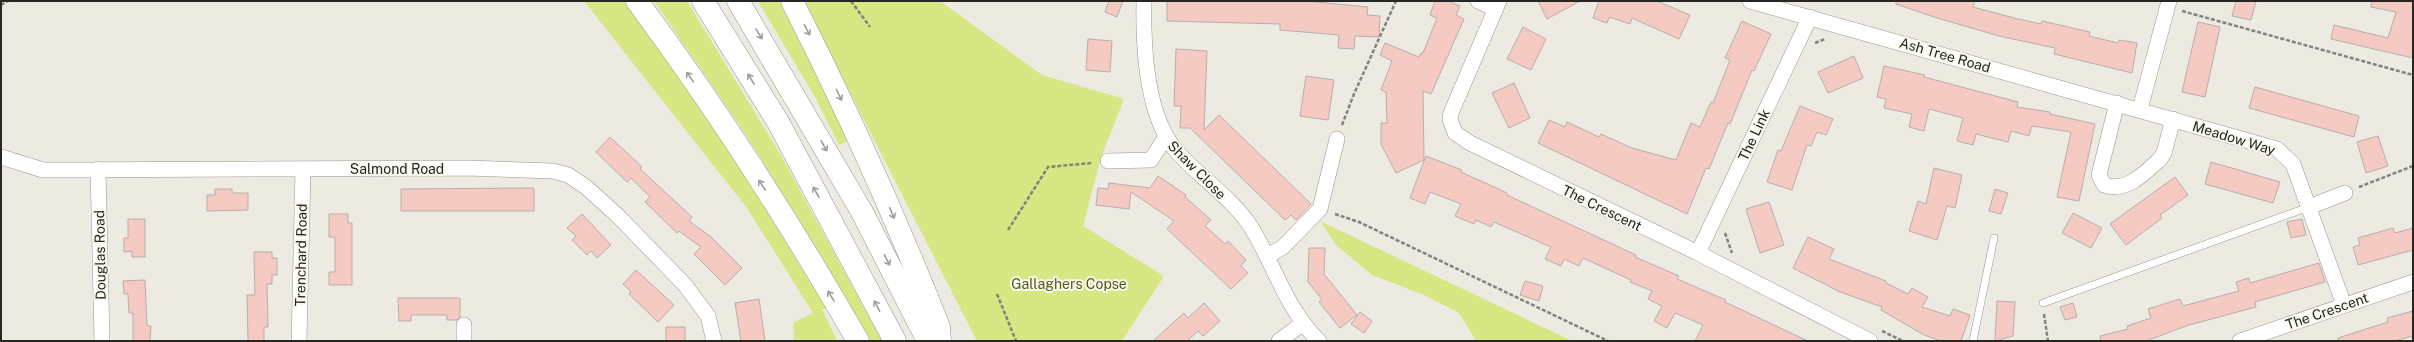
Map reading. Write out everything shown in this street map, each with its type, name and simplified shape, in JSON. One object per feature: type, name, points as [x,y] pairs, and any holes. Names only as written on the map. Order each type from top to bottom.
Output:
[{"type":"highway","points":[[637,1],[720,121],[858,341]]},
{"type":"highway","points":[[703,1],[778,122],[895,341]]},
{"type":"highway","points":[[738,1],[858,205],[928,341]]},
{"type":"highway","points":[[792,1],[822,60],[914,264],[939,327],[940,341]]},
{"type":"street","name":"Shaw Close","points":[[1144,1],[1144,39],[1154,105],[1165,138],[1178,154],[1233,205],[1250,226],[1268,256],[1303,323],[1319,341]]},
{"type":"street","points":[[1478,1],[1497,5]]},
{"type":"street","name":"Ash Tree Road","points":[[1750,1],[2140,109]]},
{"type":"street","points":[[2140,109],[2169,4]]},
{"type":"street","name":"The Crescent","points":[[1497,5],[1454,105],[1450,119],[1455,132],[1470,143],[1502,160],[1698,254],[1872,334]]},
{"type":"street","name":"The Link","points":[[1698,254],[1810,17]]},
{"type":"street","name":"Meadow Way","points":[[2117,103],[2099,175],[2104,185],[2124,186],[2160,159],[2164,153],[2173,119]]},
{"type":"street","name":"Meadow Way","points":[[2140,109],[2265,146],[2283,153],[2293,164],[2344,305]]},
{"type":"street","points":[[1108,161],[1152,160],[1165,138]]},
{"type":"street","points":[[1268,256],[1283,246],[1320,209],[1337,139]]},
{"type":"street","name":"Salmond Road","points":[[1,156],[43,170],[302,170],[467,168],[553,171],[568,175],[586,187],[618,216],[685,285],[708,316],[714,341]]},
{"type":"street","name":"Douglas Road","points":[[98,169],[102,341]]},
{"type":"street","name":"Trenchard Road","points":[[299,341],[302,170]]},
{"type":"street","points":[[2309,207],[2345,193]]},
{"type":"street","name":"The Crescent","points":[[2240,341],[2413,282]]},
{"type":"street","points":[[1279,341],[1303,323]]},
{"type":"street","points":[[464,324],[464,341]]},
{"type":"lane","points":[[2043,303],[2309,207]]},
{"type":"lane","points":[[1973,341],[1994,238]]},
{"type":"path","points":[[1,5],[8,1]]},
{"type":"path","points":[[851,1],[870,28]]},
{"type":"path","points":[[1337,139],[1354,94],[1396,1]]},
{"type":"path","points":[[2169,4],[2413,75]]},
{"type":"path","points":[[1811,44],[1829,37]]},
{"type":"path","points":[[1008,230],[1048,167],[1108,161]]},
{"type":"path","points":[[2345,193],[2413,166]]},
{"type":"path","points":[[1320,209],[1359,222],[1608,341]]},
{"type":"path","points":[[1723,226],[1734,259]]},
{"type":"path","points":[[997,294],[1016,341]]},
{"type":"path","points":[[2043,303],[2048,341]]},
{"type":"path","points":[[1872,334],[1903,341]]},
{"type":"green space","points":[[584,1],[625,1],[722,139],[826,308],[822,309],[837,341],[794,341],[793,323],[813,313],[747,208]]},
{"type":"green space","points":[[654,1],[687,1],[779,152],[882,341],[869,341],[795,213],[742,129]]},
{"type":"green space","points":[[758,1],[779,1],[849,140],[839,145],[815,97]]},
{"type":"green space","name":"Gallaghers Copse","points":[[803,1],[940,1],[1042,75],[1124,99],[1101,157],[1083,226],[1164,276],[1122,341],[977,341]]},
{"type":"green space","points":[[1320,221],[1572,341],[1476,341],[1459,313],[1424,295],[1372,275],[1336,245]]},
{"type":"building","points":[[1109,1],[1123,1],[1117,17],[1105,12]]},
{"type":"building","points":[[1167,1],[1306,1],[1368,7],[1367,15],[1380,16],[1379,37],[1355,36],[1354,49],[1338,48],[1339,35],[1280,30],[1280,24],[1167,21]]},
{"type":"building","points":[[1435,1],[1447,1],[1460,6],[1456,15],[1464,19],[1431,94],[1423,91],[1424,160],[1396,173],[1381,144],[1381,123],[1387,123],[1386,92],[1381,90],[1392,61],[1380,55],[1385,43],[1419,57],[1421,53],[1423,53],[1437,18],[1430,15]]},
{"type":"building","points":[[1538,1],[1580,1],[1547,19]]},
{"type":"building","points":[[1599,1],[1657,1],[1690,15],[1679,39],[1632,18],[1630,24],[1609,17],[1607,23],[1593,18]]},
{"type":"building","points":[[1896,1],[1975,1],[1973,7],[2018,19],[2041,24],[2042,21],[2090,32],[2089,36],[2118,43],[2119,40],[2137,43],[2132,73],[2054,54],[2055,48],[1999,36],[1934,17],[1896,4]]},
{"type":"building","points":[[2236,1],[2256,1],[2251,20],[2232,16]]},
{"type":"building","points":[[2372,1],[2413,1],[2413,58],[2331,39],[2334,25],[2388,38],[2396,12],[2371,7]]},
{"type":"building","points":[[1742,21],[1771,34],[1754,71],[1752,70],[1730,124],[1728,123],[1709,169],[1706,168],[1687,214],[1538,143],[1549,120],[1565,127],[1567,122],[1599,137],[1601,134],[1632,148],[1676,160],[1691,123],[1700,127],[1711,102],[1713,103],[1730,60],[1725,58]]},
{"type":"building","points":[[2198,22],[2220,27],[2205,97],[2182,92]]},
{"type":"building","points":[[1523,27],[1546,39],[1531,70],[1507,59]]},
{"type":"building","points":[[1088,39],[1112,41],[1110,72],[1086,70]]},
{"type":"building","points":[[1176,49],[1207,51],[1204,130],[1219,115],[1311,204],[1296,220],[1291,215],[1285,220],[1190,128],[1180,128],[1181,106],[1174,106]]},
{"type":"building","points":[[1854,56],[1863,78],[1828,93],[1818,72]]},
{"type":"building","points":[[1884,66],[1925,75],[1924,77],[2018,102],[2017,107],[2050,112],[2050,114],[2095,124],[2079,201],[2057,197],[2071,132],[2032,126],[2029,136],[2011,131],[2008,142],[1976,134],[1973,145],[1957,141],[1963,118],[1929,109],[1924,131],[1909,127],[1912,114],[1884,108],[1886,99],[1877,97]]},
{"type":"building","points":[[1306,76],[1334,80],[1328,120],[1300,116]]},
{"type":"building","points":[[1514,83],[1530,118],[1509,128],[1492,93]]},
{"type":"building","points":[[2255,87],[2359,116],[2354,137],[2249,108]]},
{"type":"building","points":[[1800,106],[1833,119],[1826,135],[1817,132],[1811,146],[1807,145],[1792,190],[1767,182],[1778,150],[1781,151]]},
{"type":"building","points":[[2378,136],[2388,166],[2366,173],[2357,142]]},
{"type":"building","points":[[610,137],[642,167],[640,169],[692,217],[689,221],[711,237],[742,268],[725,285],[694,254],[701,247],[679,231],[677,233],[645,202],[650,197],[631,178],[627,182],[596,152]]},
{"type":"building","points":[[1426,156],[1462,170],[1461,172],[1507,193],[1507,195],[1636,255],[1635,257],[1679,276],[1677,279],[1726,300],[1725,302],[1808,341],[1695,341],[1703,325],[1675,313],[1667,328],[1654,321],[1662,306],[1648,299],[1652,291],[1630,282],[1631,280],[1583,258],[1579,266],[1564,259],[1561,266],[1545,259],[1551,247],[1494,222],[1491,227],[1476,220],[1474,224],[1455,216],[1461,204],[1430,192],[1425,204],[1410,198]]},
{"type":"building","points":[[2211,162],[2280,182],[2273,203],[2205,184]]},
{"type":"building","points":[[1934,168],[1962,175],[1955,208],[1947,206],[1937,240],[1909,231],[1918,201],[1926,204]]},
{"type":"building","points":[[1158,176],[1186,195],[1185,197],[1211,220],[1205,226],[1225,244],[1228,241],[1246,260],[1241,266],[1248,273],[1231,289],[1167,229],[1174,221],[1131,192],[1129,209],[1096,205],[1098,188],[1108,189],[1109,183],[1150,188]]},
{"type":"building","points":[[2175,177],[2188,195],[2160,215],[2162,218],[2126,245],[2110,224]]},
{"type":"building","points":[[534,188],[534,211],[401,211],[401,189]]},
{"type":"building","points":[[215,189],[232,189],[232,193],[248,193],[248,210],[207,211],[207,195],[215,195]]},
{"type":"building","points":[[1995,189],[2008,193],[2001,214],[1989,211]]},
{"type":"building","points":[[1769,202],[1784,245],[1760,253],[1746,209]]},
{"type":"building","points":[[2073,213],[2102,228],[2091,248],[2062,233]]},
{"type":"building","points":[[329,214],[348,214],[348,223],[352,223],[352,285],[329,285],[329,272],[335,272],[335,237],[329,237]]},
{"type":"building","points":[[582,214],[611,245],[597,258],[591,251],[587,255],[572,240],[576,236],[567,228]]},
{"type":"building","points":[[128,219],[145,219],[145,257],[132,257],[132,251],[124,252],[124,238],[128,238]]},
{"type":"building","points":[[2302,219],[2306,235],[2291,238],[2287,222]]},
{"type":"building","points":[[2393,228],[2395,233],[2413,228],[2413,250],[2358,265],[2353,247],[2360,245],[2358,238]]},
{"type":"building","points":[[1808,237],[1834,249],[1829,259],[1886,281],[1886,283],[1908,294],[1912,288],[1928,297],[1922,307],[1950,316],[1953,309],[1970,315],[1961,341],[1941,341],[1924,335],[1881,310],[1882,307],[1840,292],[1793,268]]},
{"type":"building","points":[[1309,248],[1325,248],[1324,274],[1357,315],[1340,328],[1319,302],[1322,299],[1308,282]]},
{"type":"building","points":[[254,252],[272,252],[272,258],[277,258],[277,275],[272,275],[272,284],[267,284],[268,327],[264,327],[264,341],[248,341],[247,295],[255,295]]},
{"type":"building","points":[[2319,263],[2325,282],[2255,302],[2256,307],[2189,325],[2146,341],[2101,341],[2100,336],[2128,329],[2127,326],[2151,318],[2148,309],[2180,299],[2183,306],[2239,291],[2236,282],[2249,278],[2250,283]]},
{"type":"building","points":[[636,270],[674,305],[658,322],[629,294],[631,292],[623,284]]},
{"type":"building","points":[[145,280],[147,326],[151,326],[150,341],[133,341],[133,313],[129,313],[128,294],[124,294],[123,281]]},
{"type":"building","points":[[1525,281],[1543,286],[1539,301],[1520,295]]},
{"type":"building","points":[[398,298],[460,298],[460,317],[457,320],[447,320],[447,315],[411,315],[411,321],[399,321]]},
{"type":"building","points":[[759,299],[765,341],[741,341],[735,303]]},
{"type":"building","points":[[1997,301],[2015,302],[2013,336],[1995,341]]},
{"type":"building","points":[[1204,303],[1220,321],[1203,336],[1198,331],[1187,341],[1153,341],[1184,313],[1188,318]]},
{"type":"building","points":[[2073,303],[2077,317],[2065,320],[2060,307]]},
{"type":"building","points":[[2413,311],[2413,336],[2394,341],[2338,341],[2338,338],[2388,322],[2387,318]]},
{"type":"building","points":[[1360,312],[1372,321],[1364,333],[1351,324]]},
{"type":"building","points":[[666,327],[685,327],[685,341],[666,341]]}]
